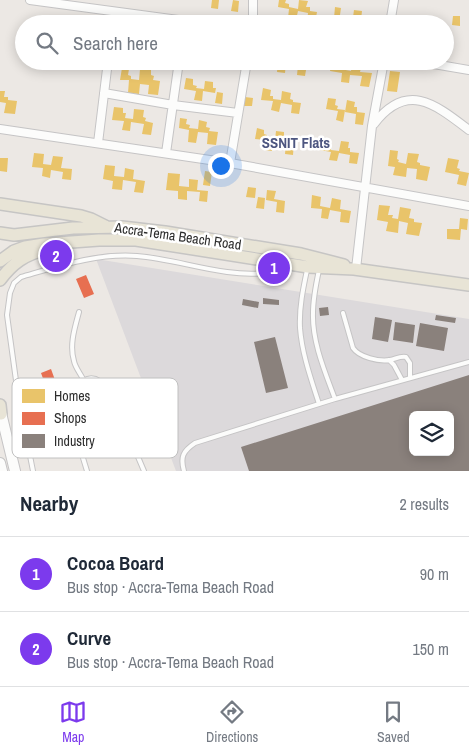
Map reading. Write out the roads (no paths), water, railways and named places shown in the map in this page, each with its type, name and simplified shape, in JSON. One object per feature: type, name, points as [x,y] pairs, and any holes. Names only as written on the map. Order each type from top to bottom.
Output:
[{"type":"main road","points":[[0,204],[82,216],[106,227]]},
{"type":"main road","name":"Accra-Tema Beach Road","points":[[0,233],[14,235],[106,227],[165,232],[301,254],[355,269]]},
{"type":"main road","name":"Accra-Tema Beach Road","points":[[0,261],[14,251],[25,247],[80,240],[136,240],[308,267],[355,269],[469,285]]},
{"type":"main road","points":[[0,280],[21,259],[34,252],[67,246],[80,240]]},
{"type":"main road","points":[[0,410],[15,471]]},
{"type":"main road","points":[[0,463],[2,471]]},
{"type":"street","points":[[30,0],[135,15]]},
{"type":"street","points":[[253,0],[253,15]]},
{"type":"street","points":[[392,15],[394,0]]},
{"type":"street","points":[[454,67],[469,70]]},
{"type":"street","points":[[98,143],[107,70]]},
{"type":"street","points":[[166,153],[178,70]]},
{"type":"street","points":[[230,163],[245,70]]},
{"type":"street","points":[[355,269],[372,126],[382,70]]},
{"type":"street","points":[[104,93],[173,105],[238,113]]},
{"type":"street","points":[[372,126],[379,117],[396,104],[417,100],[431,103],[469,130]]},
{"type":"street","points":[[0,129],[230,163],[469,206]]},
{"type":"lane","points":[[16,378],[7,315],[10,293],[14,283],[21,277],[81,260],[109,256],[162,259],[242,274],[267,273],[292,264]]},
{"type":"lane","points":[[308,267],[302,294],[300,326],[308,370],[319,404]]},
{"type":"lane","points":[[320,268],[314,298],[314,329],[324,370],[335,399]]},
{"type":"lane","points":[[80,312],[73,332],[72,348],[74,360],[83,378]]},
{"type":"lane","points":[[343,313],[353,348],[356,352],[364,357],[389,360],[400,356],[406,357],[410,363],[410,378]]},
{"type":"lane","points":[[389,360],[402,380]]},
{"type":"lane","points":[[184,471],[182,458],[186,449],[195,443],[335,399],[469,362]]},
{"type":"lane","points":[[30,458],[33,471]]},
{"type":"lane","points":[[83,458],[87,471]]},
{"type":"lane","points":[[139,458],[144,471]]},
{"type":"place","name":"Curve","points":[[56,256]]},
{"type":"place","name":"Cocoa Board","points":[[274,268]]},
{"type":"district","name":"SSNIT Flats","points":[[296,143]]}]
